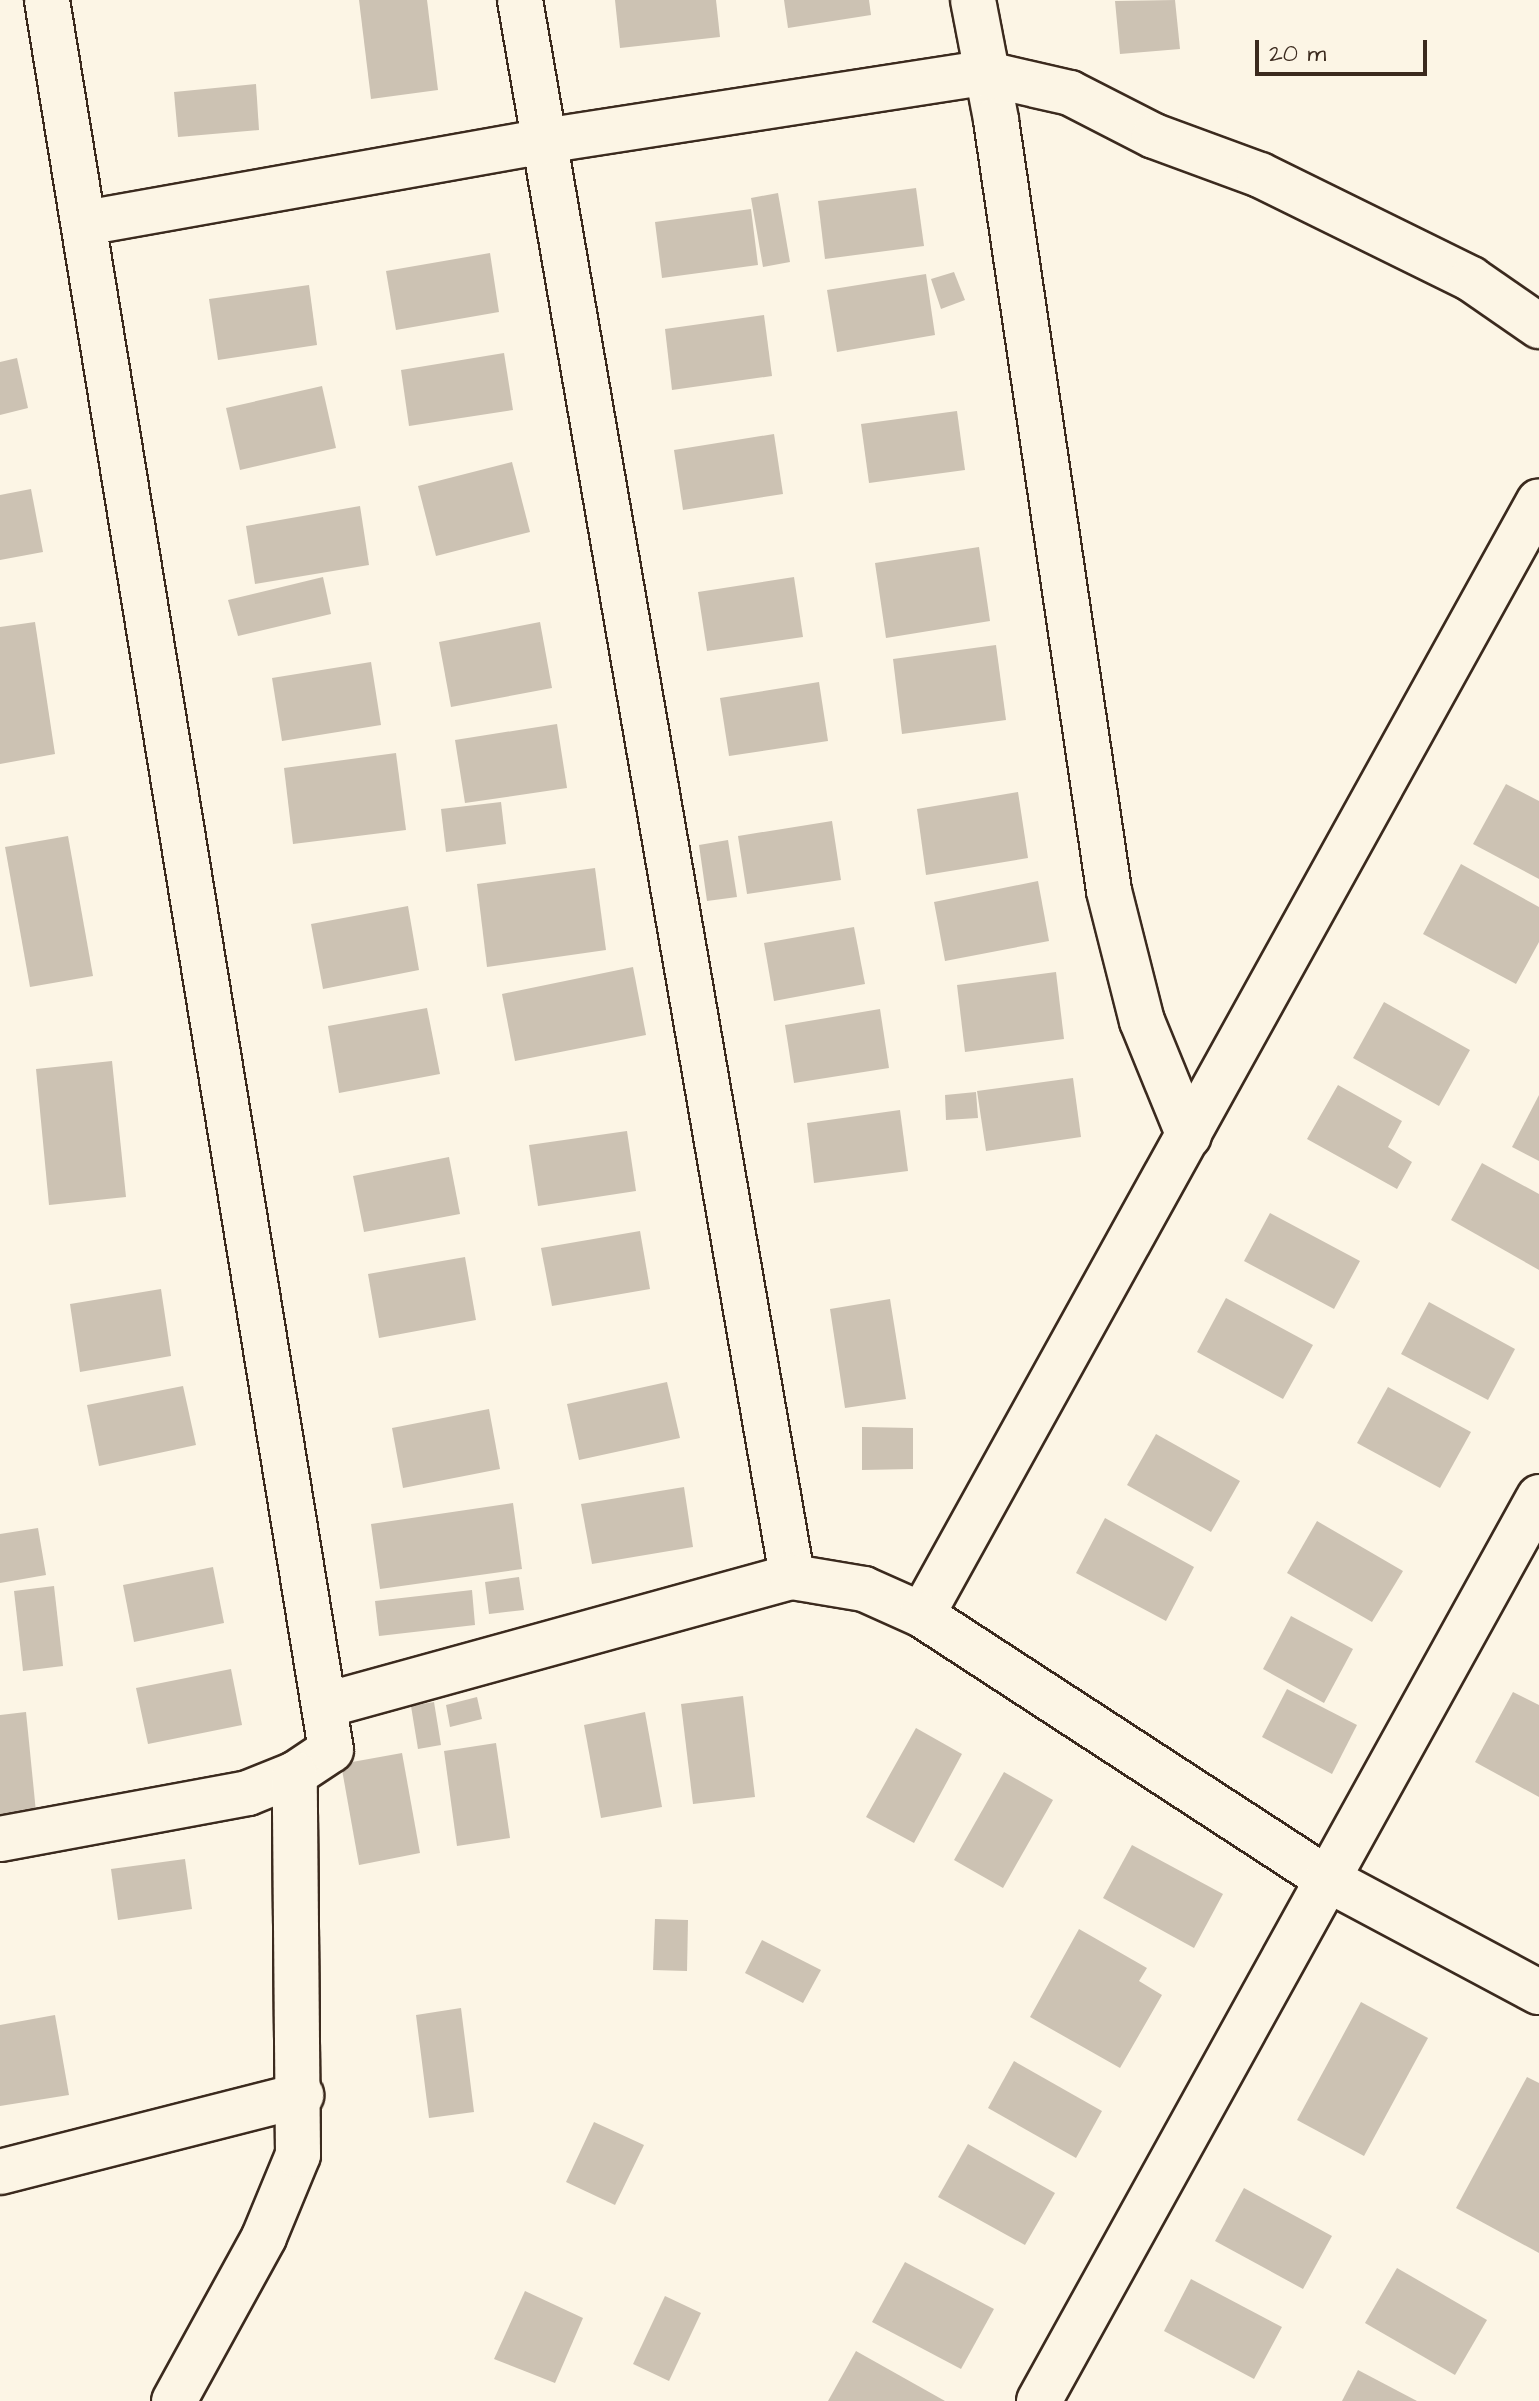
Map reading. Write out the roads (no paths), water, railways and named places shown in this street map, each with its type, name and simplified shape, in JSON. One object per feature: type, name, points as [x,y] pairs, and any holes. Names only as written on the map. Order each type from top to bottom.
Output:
[{"type":"street","points":[[0,1839],[248,1793],[295,1774],[331,1750],[47,0]]},
{"type":"street","points":[[520,0],[792,1577]]},
{"type":"street","points":[[973,0],[983,73],[996,120],[1109,891],[1142,1021],[1189,1136]]},
{"type":"street","points":[[85,223],[544,141],[983,73],[1070,93],[1154,136],[1260,175],[1471,279],[1539,326]]},
{"type":"street","points":[[922,1615],[1539,501]]},
{"type":"street","points":[[1039,2401],[1539,1497]]},
{"type":"street","points":[[326,1705],[792,1577],[864,1589],[922,1615],[1327,1879],[1539,1992]]},
{"type":"street","points":[[174,2401],[264,2237],[293,2169],[301,2095],[294,1941],[295,1774]]},
{"type":"street","points":[[0,2172],[301,2095]]}]
